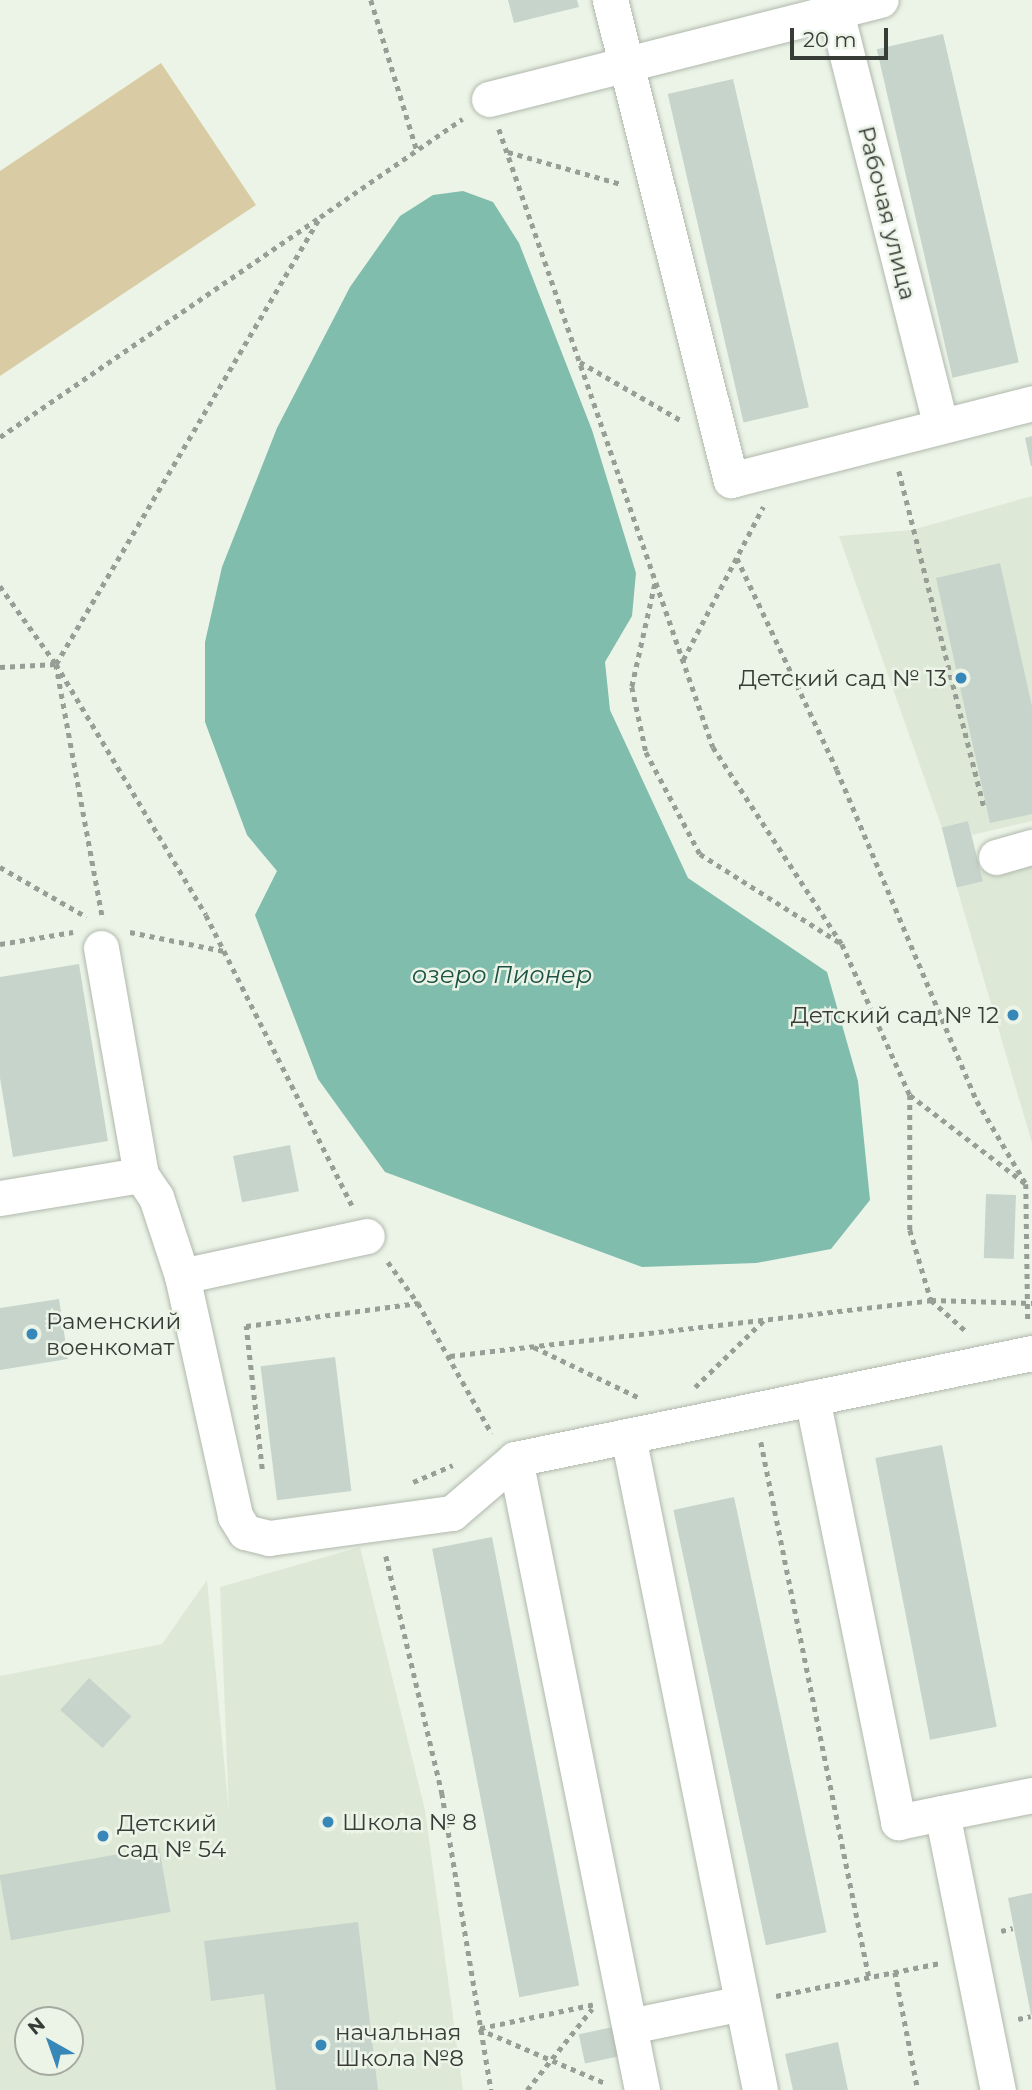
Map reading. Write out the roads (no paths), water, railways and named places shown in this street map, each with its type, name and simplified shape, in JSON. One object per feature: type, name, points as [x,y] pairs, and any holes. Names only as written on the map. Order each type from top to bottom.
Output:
[{"type":"lane","points":[[610,0],[731,480],[1032,403]]},
{"type":"lane","points":[[489,99],[835,6],[881,0]]},
{"type":"lane","name":"Рабочая улица","points":[[835,6],[941,426]]},
{"type":"lane","points":[[996,857],[1032,847]]},
{"type":"lane","points":[[103,938],[141,1174],[156,1197],[182,1276],[235,1516],[245,1532],[269,1538],[452,1513],[501,1451],[628,1436],[986,1363],[1031,1360]]},
{"type":"lane","points":[[0,1198],[141,1174]]},
{"type":"lane","points":[[182,1276],[367,1236]]},
{"type":"lane","points":[[812,1398],[898,1822],[1032,1795]]},
{"type":"lane","points":[[628,1436],[760,2090]]},
{"type":"lane","points":[[501,1451],[616,2010],[626,2087]]},
{"type":"lane","points":[[942,1813],[998,2090]]},
{"type":"lane","points":[[616,2010],[742,2003]]},
{"type":"water","name":"озеро Пионер","points":[[463,191],[493,202],[519,243],[592,430],[636,573],[632,616],[605,662],[610,710],[688,878],[827,972],[858,1081],[870,1200],[831,1249],[756,1263],[642,1267],[385,1172],[318,1079],[255,915],[277,871],[247,835],[205,722],[205,642],[222,567],[277,428],[350,287],[400,216],[433,195]]},
{"type":"place","name":"Детский сад № 13","points":[[961,678]]},
{"type":"place","name":"Детский сад № 12","points":[[1013,1015]]},
{"type":"place","name":"Раменский военкомат","points":[[32,1334]]},
{"type":"place","name":"Школа № 8","points":[[328,1822]]},
{"type":"place","name":"Детский сад № 54","points":[[103,1836]]},
{"type":"place","name":"начальная Школа №8","points":[[321,2045]]}]
